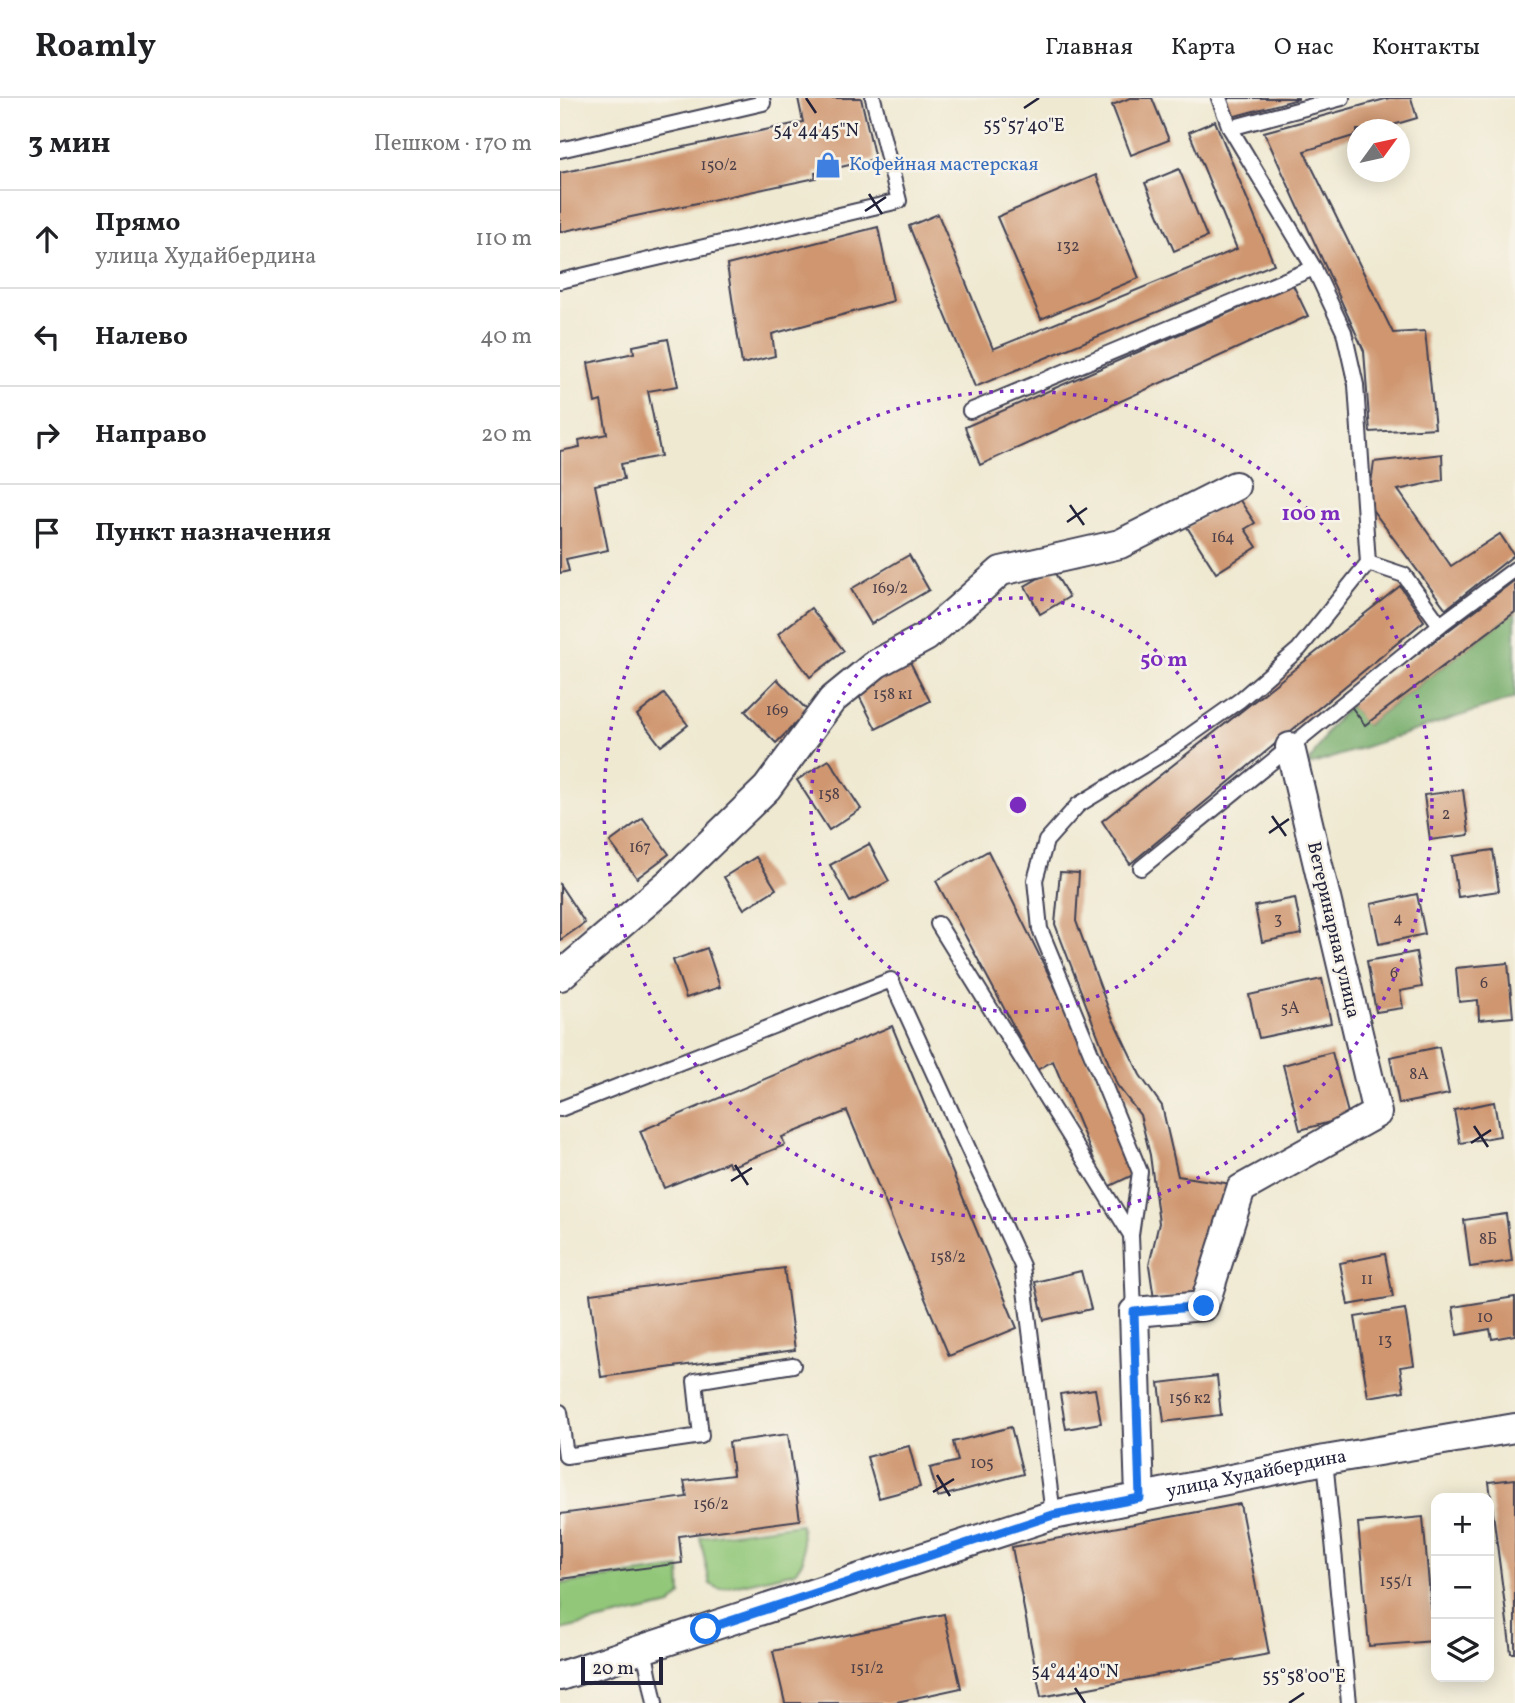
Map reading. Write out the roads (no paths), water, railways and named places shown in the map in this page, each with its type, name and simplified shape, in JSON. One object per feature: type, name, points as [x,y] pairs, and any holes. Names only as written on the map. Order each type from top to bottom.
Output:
[{"type":"street","points":[[560,976],[669,883],[767,788],[832,700],[876,664],[926,637],[1001,571],[1120,544],[1235,486]]},
{"type":"street","name":"Ветеринарная улица","points":[[1134,1312],[1204,1306],[1241,1189],[1377,1113],[1290,747]]},
{"type":"street","points":[[1134,1312],[1140,1498]]},
{"type":"street","name":"улица Худайбердина","points":[[560,1676],[1053,1515],[1325,1460],[1515,1428]]},
{"type":"lane","points":[[560,149],[763,103],[762,98]]},
{"type":"lane","points":[[560,281],[899,201],[873,98]]},
{"type":"lane","points":[[1134,1312],[1131,1235],[1140,1172],[1040,929],[1035,880],[1046,841],[1078,805],[1175,746],[1240,700],[1299,649],[1367,564],[1356,385],[1344,332],[1314,268],[1230,128],[1219,98]]},
{"type":"lane","points":[[1230,128],[1342,98]]},
{"type":"lane","points":[[970,411],[1314,268]]},
{"type":"lane","points":[[1367,564],[1404,575],[1440,625]]},
{"type":"lane","points":[[1141,869],[1440,625],[1515,569]]},
{"type":"lane","points":[[938,924],[1131,1235]]},
{"type":"lane","points":[[560,1109],[891,980],[1022,1266],[1053,1515]]},
{"type":"lane","points":[[560,1412],[566,1456],[701,1436],[695,1381],[793,1365]]},
{"type":"lane","points":[[1325,1460],[1349,1703]]},
{"type":"lane","points":[[644,1649],[654,1703]]},
{"type":"place","name":"Кофейная мастерская","points":[[828,165]]}]
